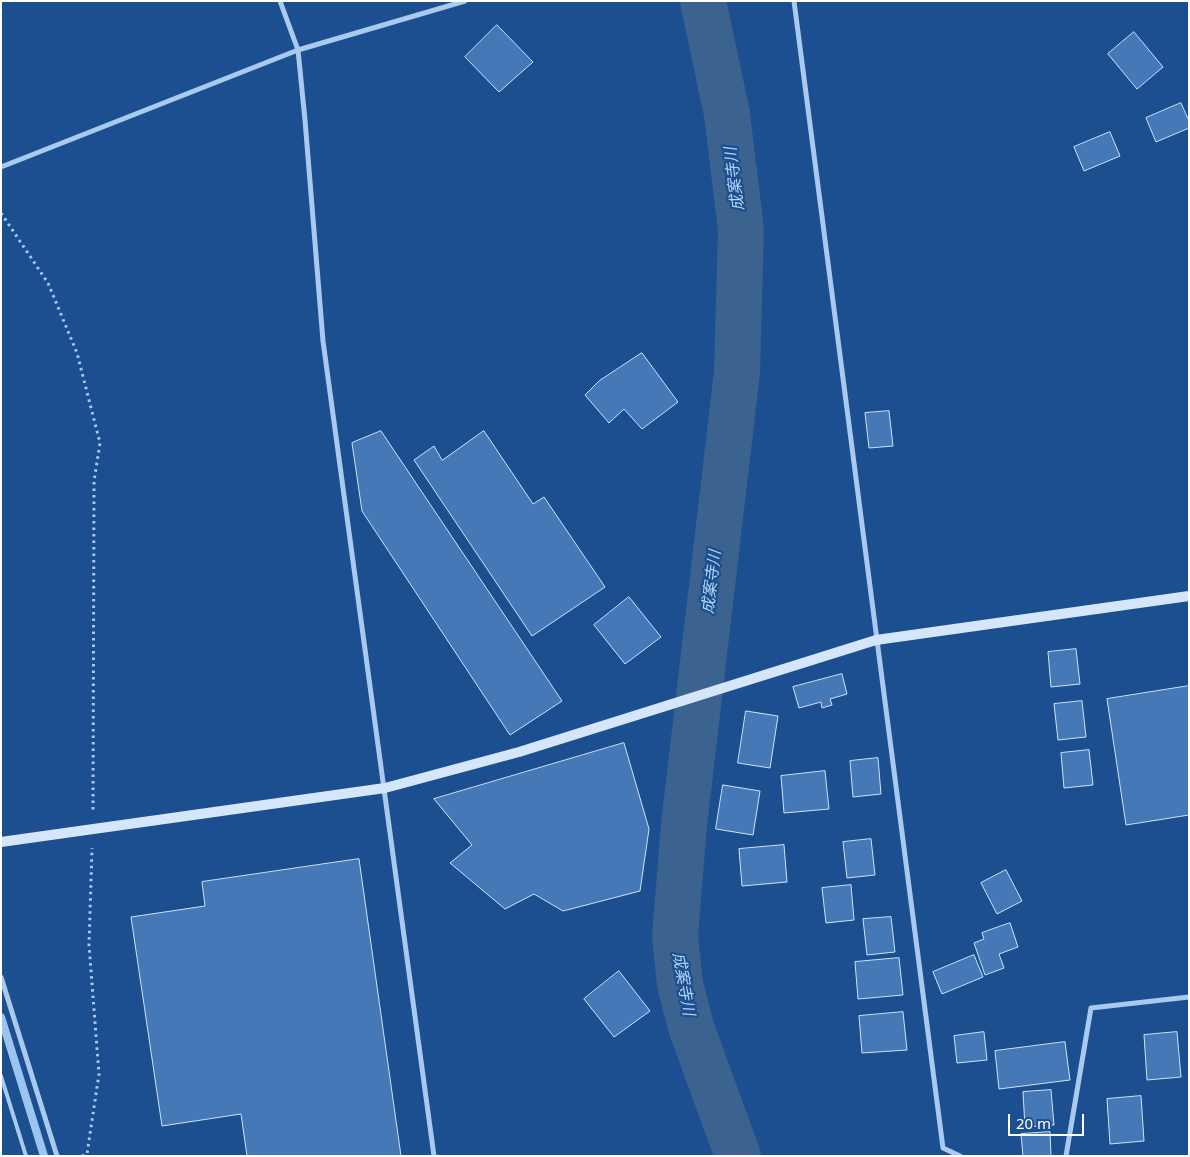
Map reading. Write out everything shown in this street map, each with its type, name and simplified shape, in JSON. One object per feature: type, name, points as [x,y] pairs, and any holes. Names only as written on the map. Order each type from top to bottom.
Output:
[{"type":"street","points":[[280,1],[298,50],[323,341],[434,1156]]},
{"type":"street","points":[[1,168],[298,50],[465,1]]},
{"type":"street","points":[[794,1],[943,1148],[960,1156]]},
{"type":"street","points":[[1,842],[385,788],[519,752],[876,640],[1189,596]]},
{"type":"street","points":[[1,976],[57,1156]]},
{"type":"street","points":[[1066,1156],[1091,1008],[1189,997]]},
{"type":"lane","points":[[1,1076],[26,1156]]},
{"type":"path","points":[[1,213],[52,292],[77,353],[100,443],[94,480],[93,828],[89,944],[98,1074],[87,1154],[82,1156]]},
{"type":"building","points":[[497,25],[533,62],[499,92],[465,57]]},
{"type":"building","points":[[1134,32],[1163,67],[1137,89],[1108,54]]},
{"type":"building","points":[[1181,103],[1189,121],[1189,128],[1156,142],[1146,118]]},
{"type":"building","points":[[1110,132],[1120,156],[1084,171],[1074,147]]},
{"type":"building","points":[[642,353],[678,402],[642,429],[624,409],[609,423],[585,395],[599,381]]},
{"type":"building","points":[[889,411],[893,446],[869,448],[865,413]]},
{"type":"building","points":[[381,431],[562,701],[510,735],[362,511],[352,443]]},
{"type":"building","points":[[484,431],[533,504],[544,497],[605,587],[532,636],[414,460],[434,446],[442,460]]},
{"type":"building","points":[[629,597],[661,637],[625,664],[594,625]]},
{"type":"building","points":[[1076,649],[1080,684],[1051,687],[1048,652]]},
{"type":"building","points":[[842,674],[847,694],[830,699],[832,705],[822,708],[821,702],[799,708],[793,687]]},
{"type":"building","points":[[1189,686],[1189,815],[1126,825],[1107,699]]},
{"type":"building","points":[[1082,701],[1086,737],[1058,740],[1054,704]]},
{"type":"building","points":[[746,711],[778,716],[770,768],[738,763]]},
{"type":"building","points":[[624,743],[649,829],[640,891],[563,911],[534,894],[505,909],[450,863],[472,845],[434,799]]},
{"type":"building","points":[[1089,750],[1093,785],[1064,788],[1061,753]]},
{"type":"building","points":[[878,758],[881,794],[853,797],[850,761]]},
{"type":"building","points":[[825,771],[829,809],[784,813],[781,776]]},
{"type":"building","points":[[723,785],[760,791],[753,835],[716,829]]},
{"type":"building","points":[[871,839],[875,875],[847,878],[843,842]]},
{"type":"building","points":[[784,845],[787,882],[742,886],[739,849]]},
{"type":"building","points":[[359,859],[401,1156],[247,1156],[241,1114],[162,1126],[131,917],[205,906],[202,882]]},
{"type":"building","points":[[1006,870],[1022,901],[997,914],[981,883]]},
{"type":"building","points":[[851,885],[854,920],[826,923],[822,888]]},
{"type":"building","points":[[891,917],[895,952],[867,955],[863,919]]},
{"type":"building","points":[[1010,923],[1018,947],[999,954],[1004,968],[985,975],[974,943],[984,939],[982,933]]},
{"type":"building","points":[[974,955],[983,977],[942,994],[933,972]]},
{"type":"building","points":[[899,958],[903,995],[858,999],[855,962]]},
{"type":"building","points":[[619,971],[650,1011],[614,1037],[584,999]]},
{"type":"building","points":[[903,1012],[907,1050],[862,1053],[859,1016]]},
{"type":"building","points":[[984,1032],[987,1060],[957,1063],[954,1036]]},
{"type":"building","points":[[1177,1032],[1181,1077],[1147,1080],[1144,1035]]},
{"type":"building","points":[[1065,1042],[1070,1080],[999,1089],[995,1051]]},
{"type":"building","points":[[1051,1090],[1054,1125],[1025,1127],[1023,1092]]},
{"type":"building","points":[[1141,1096],[1144,1141],[1110,1144],[1107,1099]]},
{"type":"building","points":[[1050,1132],[1051,1156],[1023,1156],[1021,1134]]},
{"type":"waterway","name":"成案寺川","points":[[703,1],[727,114],[741,230],[737,372],[684,825],[675,936],[680,984],[691,1027],[738,1156]]},
{"type":"waterway","points":[[1,1017],[44,1156]]}]
